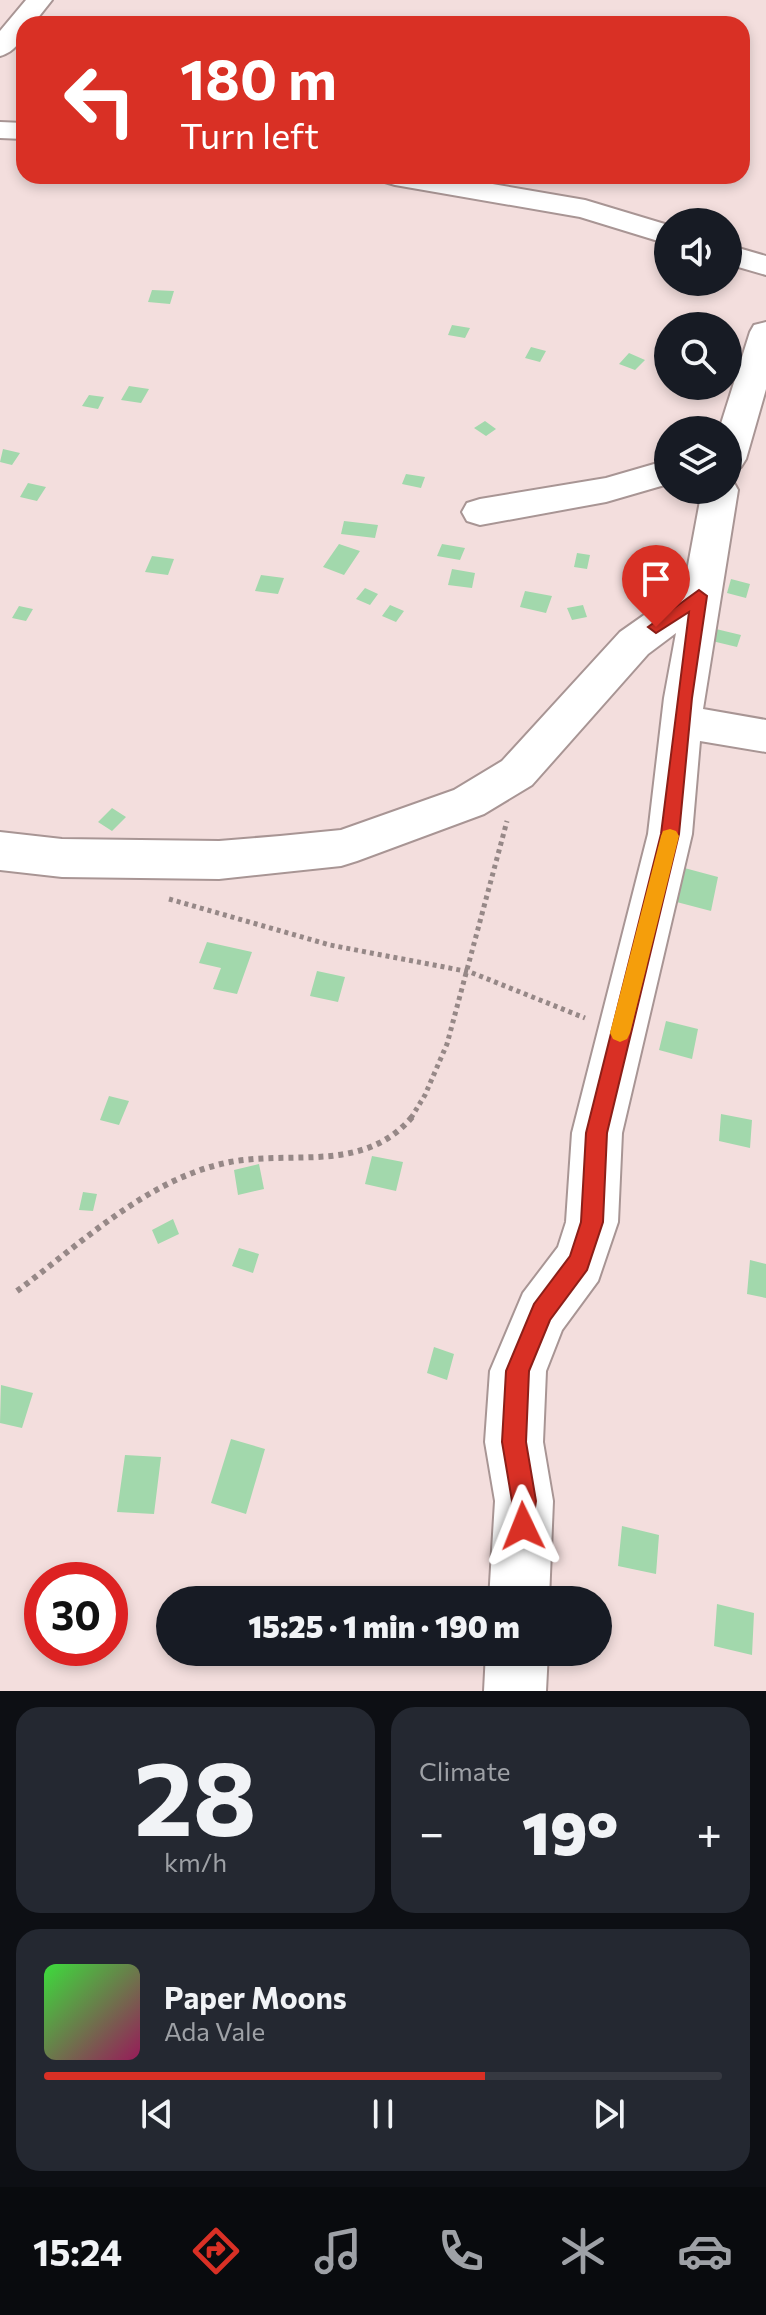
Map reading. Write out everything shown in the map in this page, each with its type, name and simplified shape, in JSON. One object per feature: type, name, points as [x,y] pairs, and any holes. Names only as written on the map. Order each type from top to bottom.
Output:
[{"type":"street","points":[[26,16],[39,0]]},
{"type":"street","points":[[0,48],[16,28]]},
{"type":"street","points":[[441,184],[585,209],[654,231]]},
{"type":"street","points":[[742,258],[766,266]]},
{"type":"street","points":[[742,427],[766,332]]},
{"type":"street","points":[[480,512],[606,490],[654,476]]},
{"type":"street","points":[[520,1586],[524,1501],[514,1442],[518,1371],[542,1312],[579,1262],[592,1222],[597,1133],[670,834],[699,596],[717,504]]},
{"type":"street","points":[[0,851],[62,858],[219,860],[341,848],[469,802],[517,773],[634,643],[699,596]]},
{"type":"street","points":[[682,721],[766,736]]},
{"type":"street","points":[[515,1691],[516,1666]]},
{"type":"path","points":[[17,1291],[140,1200],[193,1174],[239,1160],[360,1153],[400,1132],[416,1111],[441,1060],[470,972],[473,945],[493,878],[517,773]]},
{"type":"path","points":[[156,893],[317,942],[470,972],[620,1032]]},
{"type":"building","points":[[152,290],[174,291],[170,304],[148,302]]},
{"type":"building","points":[[452,325],[470,328],[465,338],[448,335]]},
{"type":"building","points":[[531,347],[546,351],[540,362],[525,358]]},
{"type":"building","points":[[629,353],[645,360],[635,370],[619,364]]},
{"type":"building","points":[[129,386],[149,389],[141,403],[121,400]]},
{"type":"building","points":[[89,395],[104,397],[98,409],[82,406]]},
{"type":"building","points":[[485,421],[496,429],[486,436],[474,428]]},
{"type":"building","points":[[3,449],[20,453],[12,465],[0,462]]},
{"type":"building","points":[[406,474],[425,477],[421,488],[402,484]]},
{"type":"building","points":[[28,483],[46,487],[37,501],[20,497]]},
{"type":"building","points":[[344,521],[378,525],[375,538],[341,534]]},
{"type":"building","points":[[339,544],[360,551],[344,575],[323,567]]},
{"type":"building","points":[[442,544],[465,548],[460,560],[437,556]]},
{"type":"building","points":[[577,553],[590,555],[587,569],[574,567]]},
{"type":"building","points":[[152,556],[174,559],[168,575],[145,572]]},
{"type":"building","points":[[452,569],[475,573],[472,588],[448,585]]},
{"type":"building","points":[[261,575],[284,578],[278,594],[255,591]]},
{"type":"building","points":[[731,579],[750,584],[746,598],[727,593]]},
{"type":"building","points":[[365,588],[378,594],[370,605],[356,599]]},
{"type":"building","points":[[525,591],[552,596],[546,613],[520,607]]},
{"type":"building","points":[[390,605],[404,611],[396,622],[382,616]]},
{"type":"building","points":[[583,605],[587,617],[572,620],[567,608]]},
{"type":"building","points":[[19,606],[33,609],[26,621],[12,618]]},
{"type":"building","points":[[716,629],[741,635],[737,647],[712,641]]},
{"type":"building","points":[[112,808],[126,817],[112,831],[98,822]]},
{"type":"building","points":[[677,866],[718,877],[711,911],[669,900]]},
{"type":"building","points":[[207,942],[252,952],[237,994],[213,989],[221,968],[199,963]]},
{"type":"building","points":[[317,971],[345,977],[338,1002],[310,996]]},
{"type":"building","points":[[666,1021],[698,1029],[692,1059],[659,1050]]},
{"type":"building","points":[[109,1096],[129,1101],[119,1125],[100,1120]]},
{"type":"building","points":[[721,1114],[752,1120],[750,1148],[719,1141]]},
{"type":"building","points":[[372,1156],[403,1162],[396,1191],[365,1184]]},
{"type":"building","points":[[259,1164],[264,1189],[238,1195],[234,1170]]},
{"type":"building","points":[[83,1192],[97,1194],[93,1211],[79,1210]]},
{"type":"building","points":[[173,1219],[179,1234],[158,1244],[152,1230]]},
{"type":"building","points":[[239,1248],[259,1254],[253,1273],[232,1266]]},
{"type":"building","points":[[750,1260],[766,1264],[766,1298],[747,1294]]},
{"type":"building","points":[[434,1347],[454,1354],[447,1380],[427,1373]]},
{"type":"building","points":[[1,1385],[33,1393],[22,1428],[0,1423]]},
{"type":"building","points":[[231,1439],[265,1449],[246,1514],[211,1503]]},
{"type":"building","points":[[125,1455],[161,1457],[154,1514],[117,1512]]},
{"type":"building","points":[[622,1526],[659,1535],[656,1574],[618,1566]]},
{"type":"building","points":[[717,1604],[754,1613],[752,1655],[714,1646]]},
{"type":"slow traffic","points":[[620,1033],[670,836]]},
{"type":"route","points":[[523,1526],[524,1501],[514,1442],[518,1371],[542,1312],[579,1262],[592,1222],[597,1133],[670,834],[684,698],[699,596],[656,627]]}]
